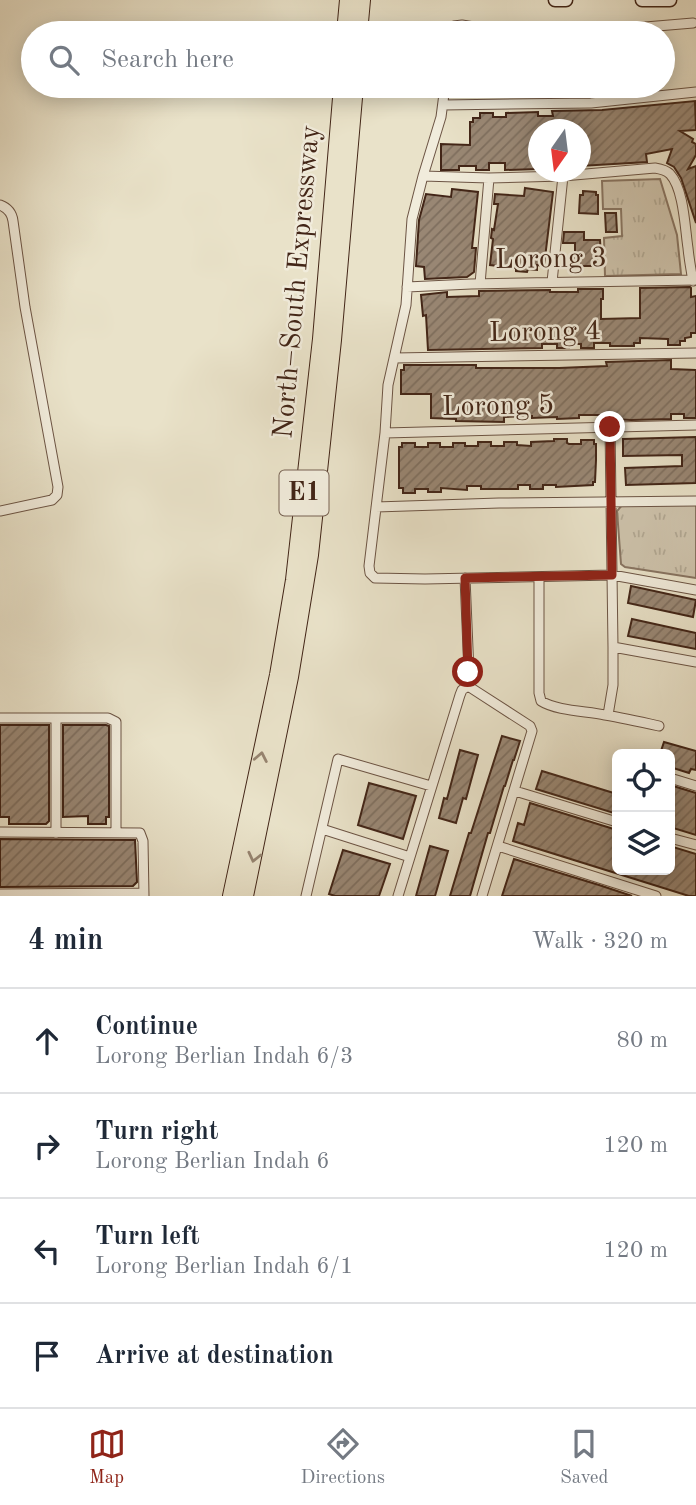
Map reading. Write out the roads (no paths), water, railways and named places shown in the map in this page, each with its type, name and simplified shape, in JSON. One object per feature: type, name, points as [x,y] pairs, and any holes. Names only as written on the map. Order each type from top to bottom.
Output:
[{"type":"highway","points":[[346,21],[348,0]]},
{"type":"highway","points":[[360,21],[362,0]]},
{"type":"highway","name":"North–South Expressway","points":[[231,896],[278,675],[294,580],[318,365],[341,98]]},
{"type":"highway","name":"North–South Expressway","points":[[245,896],[283,715],[308,568],[328,392],[354,98]]},
{"type":"main road","points":[[555,0],[566,0]]},
{"type":"main road","points":[[642,0],[670,0]]},
{"type":"street","points":[[675,24],[693,23]]},
{"type":"street","points":[[675,94],[696,92]]},
{"type":"street","points":[[443,98],[412,219],[406,311],[388,385],[386,433],[369,565],[372,576],[465,578],[612,575],[696,590]]},
{"type":"street","points":[[443,105],[591,103],[639,98]]},
{"type":"street","points":[[591,174],[655,168],[669,173],[676,184],[685,217],[687,246],[694,280]]},
{"type":"street","points":[[422,176],[528,177]]},
{"type":"street","points":[[480,284],[489,178]]},
{"type":"street","points":[[552,282],[562,182]]},
{"type":"street","points":[[0,205],[8,209],[13,221],[27,320],[58,487],[57,495],[52,500],[0,511]]},
{"type":"street","name":"Lorong 3","points":[[407,287],[694,280]]},
{"type":"street","name":"Lorong 4","points":[[395,358],[696,353]]},
{"type":"street","name":"Lorong 5","points":[[386,433],[696,425]]},
{"type":"street","points":[[608,715],[613,685],[614,647],[610,427]]},
{"type":"street","points":[[376,507],[696,500]]},
{"type":"street","points":[[539,577],[541,701],[559,707],[659,726]]},
{"type":"street","points":[[465,578],[468,672]]},
{"type":"street","points":[[614,647],[696,662]]},
{"type":"street","points":[[398,896],[460,695],[465,688],[471,687],[530,726],[532,732],[482,896]]},
{"type":"street","points":[[0,718],[114,720],[117,725],[116,833]]},
{"type":"street","points":[[55,718],[57,832]]},
{"type":"street","points":[[306,896],[338,759],[431,786]]},
{"type":"street","points":[[675,780],[696,786]]},
{"type":"street","points":[[515,791],[612,820]]},
{"type":"street","points":[[322,829],[410,857]]},
{"type":"street","points":[[0,832],[140,833],[143,841],[144,895],[0,894]]},
{"type":"street","points":[[675,839],[696,845]]},
{"type":"street","points":[[498,846],[656,896]]}]
